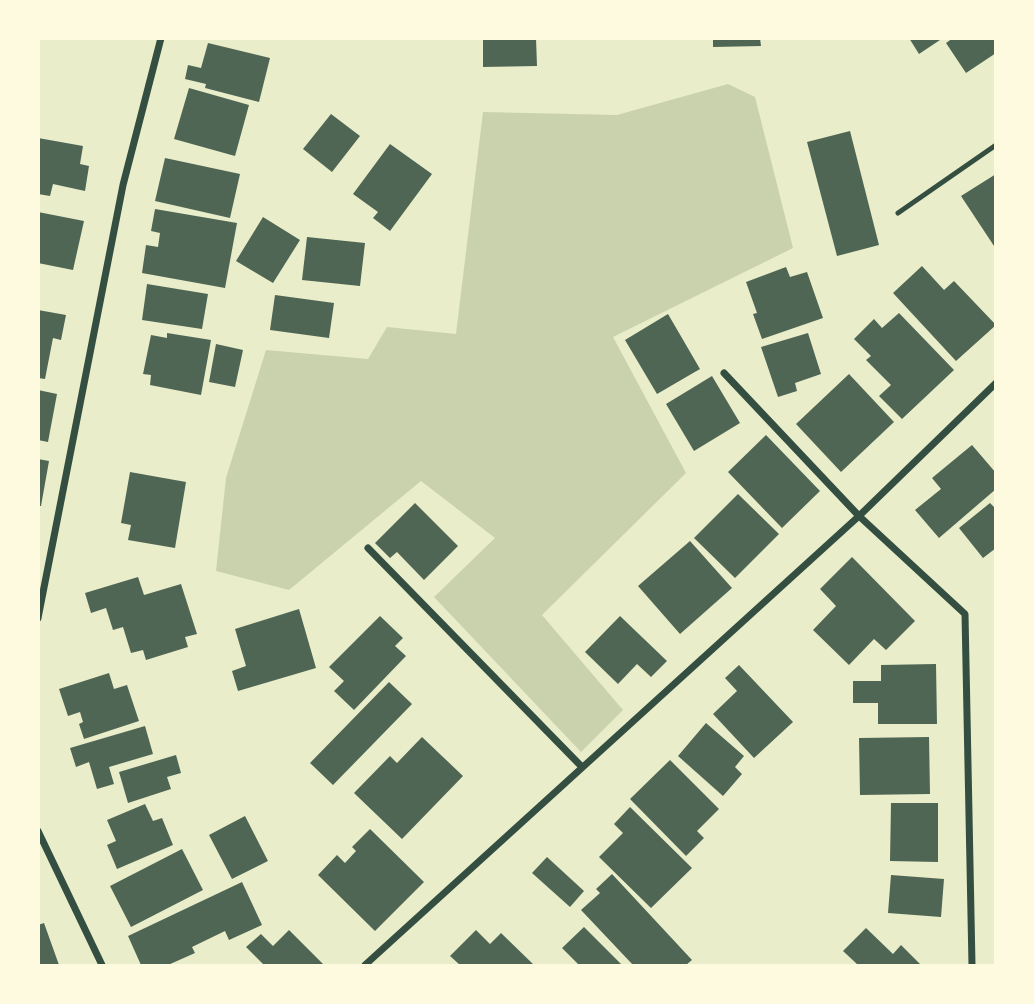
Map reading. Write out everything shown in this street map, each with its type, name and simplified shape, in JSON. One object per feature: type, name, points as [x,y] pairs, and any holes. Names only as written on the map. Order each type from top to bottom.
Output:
[{"type":"street","points":[[38,618],[123,185],[160,38]]},
{"type":"street","points":[[724,373],[859,516],[965,614],[972,965]]},
{"type":"street","points":[[365,965],[859,516],[996,383]]},
{"type":"street","points":[[368,548],[582,767]]},
{"type":"street","points":[[38,831],[102,965]]},
{"type":"lane","points":[[898,213],[979,154],[996,145]]},
{"type":"green space","points":[[728,84],[755,97],[793,248],[613,337],[686,473],[542,615],[623,710],[581,752],[434,597],[495,538],[421,481],[289,590],[216,571],[226,478],[266,350],[368,359],[387,327],[456,334],[483,112],[617,115]]},
{"type":"building","points":[[483,38],[536,38],[537,66],[483,67]]},
{"type":"building","points":[[713,38],[760,38],[761,46],[713,47]]},
{"type":"building","points":[[909,38],[943,38],[919,54]]},
{"type":"building","points":[[953,38],[996,38],[996,53],[966,73],[946,43]]},
{"type":"building","points":[[208,43],[270,58],[259,102],[205,88],[206,84],[185,79],[188,65],[201,68]]},
{"type":"building","points":[[189,88],[249,105],[235,156],[174,139]]},
{"type":"building","points":[[331,114],[360,136],[332,172],[303,149]]},
{"type":"building","points":[[850,131],[879,245],[837,256],[807,142]]},
{"type":"building","points":[[38,138],[83,146],[80,164],[89,166],[85,191],[53,184],[50,196],[38,194]]},
{"type":"building","points":[[390,144],[432,174],[390,231],[373,218],[378,212],[353,194]]},
{"type":"building","points":[[165,158],[240,174],[230,218],[155,201]]},
{"type":"building","points":[[996,174],[996,249],[961,196]]},
{"type":"building","points":[[155,209],[237,223],[225,288],[142,273],[146,245],[158,247],[160,233],[151,231]]},
{"type":"building","points":[[38,212],[84,221],[73,270],[38,263]]},
{"type":"building","points":[[263,217],[300,240],[273,283],[236,261]]},
{"type":"building","points":[[307,237],[365,243],[360,286],[302,280]]},
{"type":"building","points":[[922,266],[944,290],[954,281],[996,325],[956,361],[893,293]]},
{"type":"building","points":[[786,267],[790,277],[807,272],[823,318],[762,339],[753,314],[757,313],[746,282]]},
{"type":"building","points":[[147,284],[208,294],[202,329],[142,320]]},
{"type":"building","points":[[275,295],[334,303],[329,338],[270,330]]},
{"type":"building","points":[[38,310],[66,315],[61,340],[53,338],[45,379],[38,378]]},
{"type":"building","points":[[899,313],[954,370],[902,419],[879,396],[891,385],[866,360],[871,356],[854,339],[874,319],[882,328]]},
{"type":"building","points":[[668,314],[700,369],[657,394],[625,340]]},
{"type":"building","points":[[167,333],[211,340],[201,395],[150,385],[151,375],[143,374],[151,335],[167,338]]},
{"type":"building","points":[[808,333],[821,374],[795,383],[797,391],[778,397],[761,347]]},
{"type":"building","points":[[216,344],[243,350],[235,387],[209,382]]},
{"type":"building","points":[[849,374],[894,422],[841,472],[796,424]]},
{"type":"building","points":[[712,376],[740,423],[694,451],[666,404]]},
{"type":"building","points":[[38,390],[57,394],[48,442],[38,440]]},
{"type":"building","points":[[766,435],[820,491],[782,528],[728,472]]},
{"type":"building","points":[[972,445],[996,473],[996,489],[939,538],[915,510],[941,489],[932,478]]},
{"type":"building","points":[[38,459],[49,461],[41,506],[38,506]]},
{"type":"building","points":[[130,472],[186,482],[175,548],[128,540],[131,525],[121,523]]},
{"type":"building","points":[[738,494],[779,534],[735,578],[694,538]]},
{"type":"building","points":[[415,503],[458,546],[424,580],[397,552],[390,558],[375,543]]},
{"type":"building","points":[[990,503],[996,509],[996,548],[983,558],[959,528]]},
{"type":"building","points":[[690,541],[732,588],[680,634],[638,586]]},
{"type":"building","points":[[852,557],[915,621],[886,650],[874,639],[849,665],[813,630],[836,606],[820,589]]},
{"type":"building","points":[[138,577],[144,595],[181,584],[197,634],[185,637],[188,647],[146,660],[143,650],[131,653],[123,627],[113,630],[106,608],[91,613],[85,593]]},
{"type":"building","points":[[299,609],[316,668],[238,691],[232,671],[246,666],[235,629]]},
{"type":"building","points":[[380,616],[403,638],[395,646],[406,656],[354,710],[334,691],[344,681],[329,667]]},
{"type":"building","points":[[620,616],[667,661],[651,677],[637,664],[618,684],[585,652]]},
{"type":"building","points":[[936,664],[937,724],[878,724],[878,703],[853,703],[853,681],[881,681],[881,665]]},
{"type":"building","points":[[739,665],[793,722],[754,758],[713,714],[737,691],[725,678]]},
{"type":"building","points":[[109,673],[114,689],[127,685],[139,721],[84,739],[79,724],[83,722],[80,712],[68,716],[59,689]]},
{"type":"building","points":[[389,682],[412,704],[333,785],[310,763]]},
{"type":"building","points":[[706,723],[744,756],[735,767],[742,774],[723,796],[678,756]]},
{"type":"building","points":[[145,726],[153,754],[109,767],[114,784],[97,789],[89,762],[76,767],[70,748]]},
{"type":"building","points":[[422,737],[463,776],[402,839],[354,793],[390,756],[397,763]]},
{"type":"building","points":[[929,737],[930,794],[860,795],[859,738]]},
{"type":"building","points":[[176,755],[181,773],[167,777],[171,789],[128,803],[119,772]]},
{"type":"building","points":[[670,760],[719,809],[697,831],[704,838],[686,856],[630,799]]},
{"type":"building","points":[[891,803],[938,803],[938,862],[890,861]]},
{"type":"building","points":[[145,804],[153,821],[162,818],[173,845],[117,869],[107,845],[116,841],[107,820]]},
{"type":"building","points":[[630,807],[692,868],[651,908],[599,857],[623,833],[614,824]]},
{"type":"building","points":[[245,816],[268,861],[232,879],[209,835]]},
{"type":"building","points":[[370,829],[424,882],[375,931],[318,875],[337,855],[345,863],[356,851],[352,847]]},
{"type":"building","points":[[182,849],[203,890],[131,927],[110,886]]},
{"type":"building","points":[[547,857],[584,891],[570,907],[532,873]]},
{"type":"building","points":[[612,874],[692,960],[686,965],[633,965],[581,910],[600,893],[596,889]]},
{"type":"building","points":[[891,875],[944,879],[941,917],[888,913]]},
{"type":"building","points":[[242,882],[262,925],[229,940],[225,931],[192,947],[195,953],[168,965],[141,965],[128,936]]},
{"type":"building","points":[[44,923],[59,965],[38,965],[38,925]]},
{"type":"building","points":[[584,927],[622,965],[579,965],[562,948]]},
{"type":"building","points":[[866,928],[893,954],[901,945],[921,965],[858,965],[843,951]]},
{"type":"building","points":[[289,930],[324,965],[264,965],[246,947],[261,934],[273,946]]},
{"type":"building","points":[[476,930],[490,944],[501,933],[534,965],[460,965],[450,956]]}]
